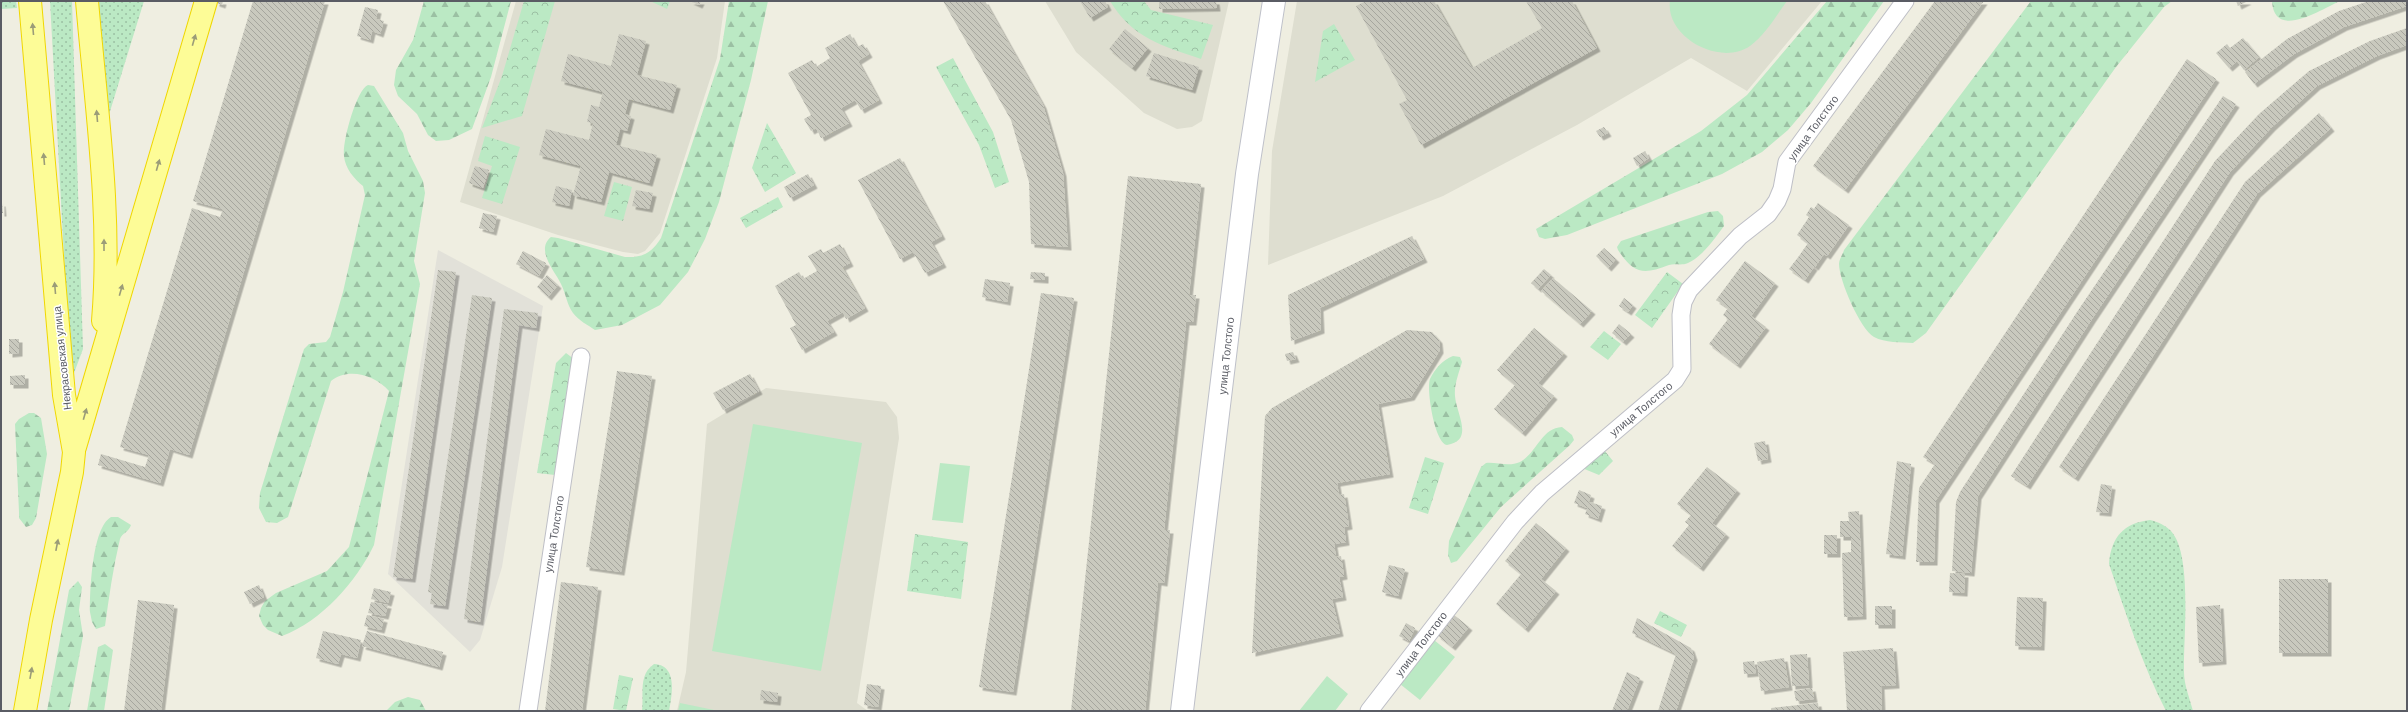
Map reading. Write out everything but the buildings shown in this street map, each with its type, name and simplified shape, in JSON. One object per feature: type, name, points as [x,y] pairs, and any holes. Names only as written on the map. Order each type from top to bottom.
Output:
[{"type":"highway","name":"Некрасовская улица","points":[[25,711],[40,620],[72,472],[74,452],[64,395],[30,1]]},
{"type":"highway","points":[[87,1],[104,205],[105,297],[99,368]]},
{"type":"highway","points":[[74,452],[206,1]]},
{"type":"main road","name":"улица Толстого","points":[[1182,711],[1247,174],[1274,1]]},
{"type":"street","name":"улица Толстого","points":[[1369,711],[1515,522],[1548,488],[1675,380],[1682,370],[1680,315],[1688,290],[1740,236],[1768,214],[1778,201],[1787,162],[1905,1]]},
{"type":"street","name":"улица Толстого","points":[[528,711],[581,357]]},
{"type":"shaded area","points":[[516,1],[725,1],[717,58],[660,233],[645,251],[638,254],[623,252],[558,235],[460,202]]},
{"type":"shaded area","points":[[1045,1],[1229,1],[1202,121],[1192,127],[1177,129],[1144,113],[1076,52]]},
{"type":"shaded area","points":[[1297,1],[1822,1],[1747,91],[1691,58],[1577,125],[1443,196],[1268,265],[1272,151]]},
{"type":"shaded area","points":[[438,250],[543,306],[502,567],[480,640],[470,652],[388,574]]},
{"type":"shaded area","points":[[766,388],[886,402],[897,417],[899,438],[857,703],[868,711],[677,711],[686,672],[707,424]]},
{"type":"green space","points":[[1,1],[16,1],[17,8],[1,9]]},
{"type":"green space","points":[[50,1],[72,1],[83,349],[74,373],[67,311]]},
{"type":"green space","points":[[97,1],[144,1],[107,121]]},
{"type":"green space","points":[[424,1],[511,1],[491,77],[472,129],[449,140],[436,141],[428,135],[417,114],[398,96],[394,85],[396,70],[413,40]]},
{"type":"green space","points":[[524,1],[555,1],[522,116],[482,128],[502,76]]},
{"type":"green space","points":[[650,1],[670,1],[667,9]]},
{"type":"green space","points":[[729,1],[768,1],[751,80],[719,202],[705,239],[688,272],[660,305],[622,325],[595,330],[578,318],[571,310],[561,284],[548,260],[545,248],[547,242],[551,237],[558,238],[625,257],[637,257],[646,254],[658,243],[661,238],[720,59]]},
{"type":"green space","points":[[1110,1],[1144,1],[1151,10],[1213,25],[1201,59],[1161,45],[1138,32],[1128,24]]},
{"type":"green space","points":[[1670,1],[1787,1],[1770,25],[1755,42],[1738,52],[1724,53],[1697,45],[1685,37],[1676,26],[1671,14]]},
{"type":"green space","points":[[1827,1],[1884,1],[1811,103],[1788,130],[1762,152],[1722,174],[1567,235],[1545,239],[1539,237],[1536,229],[1701,131],[1747,95]]},
{"type":"green space","points":[[2031,1],[2172,1],[2164,7],[2116,67],[1926,333],[1913,343],[1878,339],[1868,332],[1857,315],[1846,292],[1842,281],[1839,264],[1844,250]]},
{"type":"green space","points":[[2272,1],[2340,1],[2311,15],[2290,21],[2281,19],[2275,13]]},
{"type":"green space","points":[[1334,24],[1355,60],[1315,82],[1323,31]]},
{"type":"green space","points":[[953,58],[993,132],[1009,182],[995,188],[979,145],[936,67]]},
{"type":"green space","points":[[368,85],[374,86],[403,133],[408,151],[423,181],[425,193],[414,261],[420,284],[374,545],[358,573],[336,599],[311,621],[282,636],[268,630],[263,625],[259,616],[261,608],[265,601],[276,593],[327,571],[349,547],[389,391],[383,385],[369,377],[361,375],[345,374],[331,381],[288,517],[277,523],[266,522],[259,508],[260,493],[304,349],[309,344],[326,342],[330,337],[343,292],[365,195],[363,186],[353,177],[346,165],[344,156],[345,140],[359,96],[363,89]]},
{"type":"green space","points":[[767,123],[796,173],[765,192],[752,168]]},
{"type":"green space","points":[[485,136],[520,147],[502,204],[482,198],[492,166],[478,161]]},
{"type":"green space","points":[[614,182],[632,187],[623,221],[604,216]]},
{"type":"green space","points":[[778,197],[783,207],[746,228],[740,218]]},
{"type":"green space","points":[[1718,211],[1723,216],[1724,226],[1703,252],[1688,263],[1671,264],[1646,271],[1640,270],[1629,264],[1618,250],[1617,247],[1621,241],[1708,212]]},
{"type":"green space","points":[[1667,272],[1683,284],[1652,328],[1635,315]]},
{"type":"green space","points":[[1604,331],[1621,344],[1608,360],[1590,347]]},
{"type":"green space","points":[[566,353],[574,359],[555,475],[537,473],[556,363]]},
{"type":"green space","points":[[1453,356],[1460,357],[1462,362],[1455,387],[1455,396],[1462,425],[1462,432],[1460,438],[1447,445],[1439,436],[1435,427],[1430,404],[1429,385],[1430,379],[1437,368],[1442,362]]},
{"type":"green space","points":[[29,413],[34,413],[41,418],[47,454],[36,518],[32,525],[26,527],[19,518],[15,424],[19,419]]},
{"type":"green space","points":[[753,424],[862,443],[821,671],[712,651]]},
{"type":"green space","points":[[1562,427],[1572,435],[1574,440],[1570,445],[1501,507],[1457,561],[1451,563],[1448,555],[1449,541],[1481,467],[1486,463],[1512,464],[1520,462],[1531,453],[1544,436],[1555,428]]},
{"type":"green space","points":[[1604,450],[1613,461],[1599,475],[1582,468]]},
{"type":"green space","points":[[1425,457],[1444,463],[1428,514],[1409,508]]},
{"type":"green space","points":[[940,463],[970,466],[963,523],[932,520]]},
{"type":"green space","points":[[111,517],[118,517],[131,525],[120,539],[113,572],[105,626],[96,629],[92,622],[90,612],[93,560],[100,533],[105,523]]},
{"type":"green space","points":[[2150,520],[2161,524],[2171,531],[2178,543],[2182,559],[2185,578],[2184,677],[2193,711],[2166,711],[2142,657],[2109,564],[2110,554],[2120,533],[2133,524]]},
{"type":"green space","points":[[915,534],[968,542],[961,599],[907,591]]},
{"type":"green space","points":[[78,581],[82,587],[79,610],[83,636],[69,711],[47,711],[69,590]]},
{"type":"green space","points":[[1660,611],[1687,625],[1681,637],[1654,623]]},
{"type":"green space","points":[[1434,640],[1455,657],[1420,700],[1400,684]]},
{"type":"green space","points":[[105,644],[113,650],[104,711],[87,711],[98,647]]},
{"type":"green space","points":[[654,664],[662,666],[670,675],[672,689],[669,711],[642,711],[644,679],[649,668]]},
{"type":"green space","points":[[619,675],[633,678],[626,711],[613,709]]},
{"type":"green space","points":[[1327,676],[1348,694],[1335,711],[1299,711]]},
{"type":"green space","points":[[408,697],[420,700],[426,711],[386,711],[395,702]]},
{"type":"green space","points":[[680,703],[719,711],[678,711]]}]
